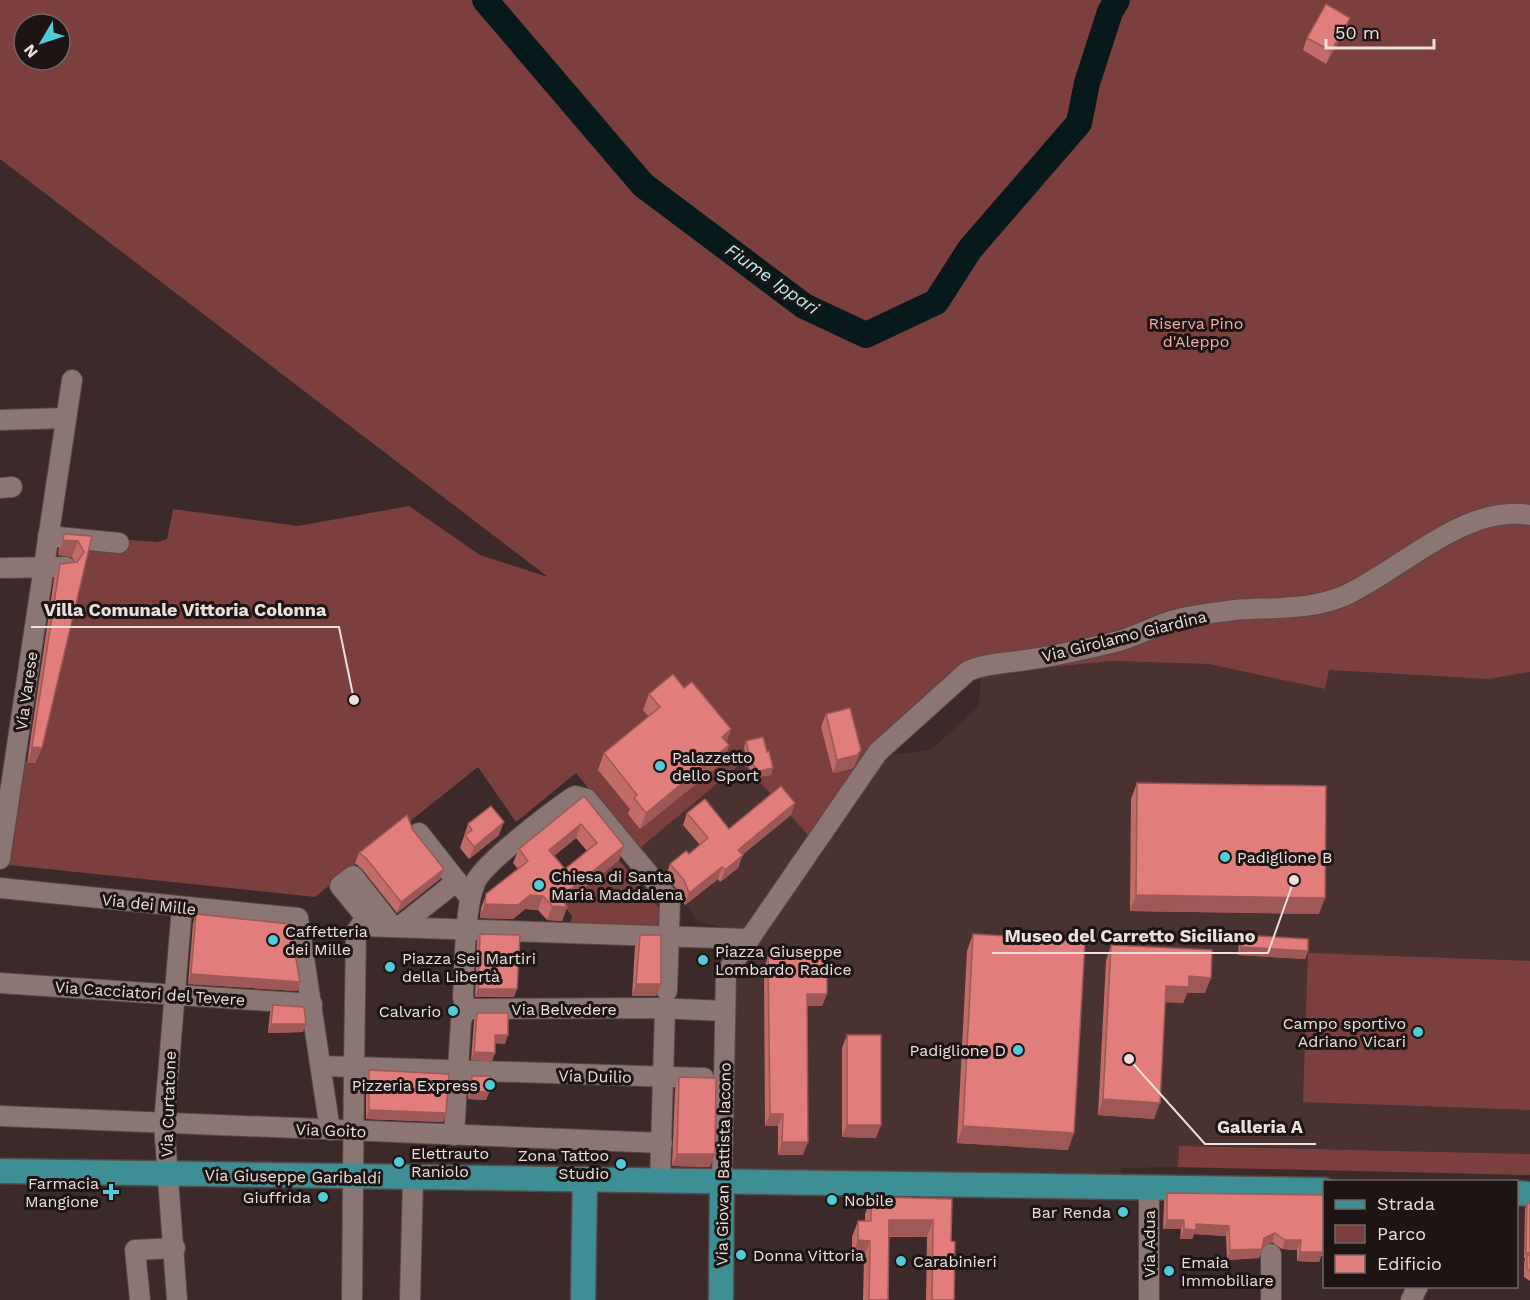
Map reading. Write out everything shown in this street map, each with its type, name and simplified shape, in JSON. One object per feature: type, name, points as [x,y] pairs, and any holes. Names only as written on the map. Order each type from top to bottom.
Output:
[{"type":"main road","name":"Via Giuseppe Garibaldi","points":[[0,1171],[413,1179],[585,1179],[722,1183],[1149,1188]]},
{"type":"main road","points":[[583,1300],[585,1179]]},
{"type":"main road","name":"Via Giovan Battista Iacono","points":[[721,1300],[722,1183]]},
{"type":"main road","points":[[1149,1188],[1323,1190]]},
{"type":"street","name":"Via Varese","points":[[0,859],[6,786],[72,380]]},
{"type":"street","points":[[0,420],[66,418]]},
{"type":"street","name":"Via Girolamo Giardina","points":[[724,1020],[726,973],[878,752],[968,670],[1118,641],[1173,621],[1234,610],[1285,609],[1319,604],[1346,595],[1442,537],[1474,522],[1506,513],[1530,515]]},
{"type":"street","points":[[48,536],[119,543]]},
{"type":"street","points":[[0,568],[66,567]]},
{"type":"street","points":[[396,927],[475,881],[483,871],[572,797],[580,795],[587,799],[700,938]]},
{"type":"street","points":[[419,833],[463,889],[472,930],[463,996],[468,1010],[461,1021],[460,1075],[454,1135]]},
{"type":"street","points":[[373,926],[340,886],[353,876],[396,927]]},
{"type":"street","name":"Via dei Mille","points":[[0,888],[298,918],[306,1003]]},
{"type":"street","points":[[433,928],[444,905],[463,889]]},
{"type":"street","points":[[660,1182],[663,1009],[666,933],[670,900]]},
{"type":"street","name":"Via Curtatone","points":[[177,1300],[175,1248],[166,1173],[164,1124],[172,995],[182,907]]},
{"type":"street","points":[[352,1300],[356,932],[360,926],[666,933],[700,938],[750,937]]},
{"type":"street","name":"Via Cacciatori del Tevere","points":[[0,983],[306,1003]]},
{"type":"street","points":[[306,1003],[321,1066],[330,1131]]},
{"type":"street","name":"Via Belvedere","points":[[468,1010],[663,1009],[724,1020]]},
{"type":"street","name":"Via Giovan Battista Iacono","points":[[722,1183],[724,1020]]},
{"type":"street","name":"Via Duilio","points":[[321,1066],[460,1075],[724,1079]]},
{"type":"street","name":"Via Goito","points":[[0,1116],[662,1143]]},
{"type":"street","points":[[410,1300],[413,1179]]},
{"type":"street","name":"Via Adua","points":[[1149,1188],[1149,1300]]},
{"type":"street","points":[[140,1300],[135,1250],[175,1248]]},
{"type":"street","points":[[1270,1254],[1271,1300]]},
{"type":"shaded area","points":[[1112,661],[1208,664],[1325,689],[1328,670],[1489,679],[1530,672],[1530,1154],[1179,1146],[1178,1167],[1121,1168],[1121,1179],[734,1175],[736,977],[887,755],[931,750],[979,706],[981,674]]},
{"type":"shaded area","points":[[742,763],[809,836],[743,932],[699,922],[639,849]]},
{"type":"green space","name":"Riserva Pino d'Aleppo","points":[[0,0],[1530,0],[1530,672],[1489,679],[1329,670],[1325,689],[1208,664],[1112,661],[981,674],[966,660],[883,737],[809,836],[742,763],[639,849],[576,773],[516,822],[478,767],[315,897],[9,865],[23,762],[37,763],[88,543],[127,550],[128,540],[157,542],[167,539],[173,509],[298,526],[409,506],[480,555],[548,577],[0,159]]},
{"type":"green space","points":[[619,860],[660,909],[659,929],[570,926],[572,916],[563,905]]},
{"type":"green space","name":"Campo sportivo Adriano Vicari","points":[[1308,953],[1530,961],[1530,1110],[1303,1102]]},
{"type":"green space","points":[[1179,1146],[1530,1154],[1530,1175],[1178,1167]]},
{"type":"building","points":[[1326,4],[1350,18],[1331,51],[1307,38]]},
{"type":"building","points":[[64,534],[92,536],[42,748],[32,747],[60,564],[77,562],[84,552],[78,541],[63,540]]},
{"type":"building","name":"Palazzetto dello Sport","points":[[673,674],[684,688],[692,682],[731,729],[722,737],[729,745],[646,813],[634,798],[637,795],[604,753],[660,707],[649,694]]},
{"type":"building","points":[[850,708],[861,750],[857,755],[837,760],[826,714]]},
{"type":"building","points":[[763,737],[773,768],[758,771],[751,762],[746,741]]},
{"type":"building","name":"Padiglione B","points":[[1137,783],[1326,786],[1325,898],[1136,895]]},
{"type":"building","points":[[781,786],[795,803],[738,850],[743,855],[725,870],[722,867],[689,893],[684,880],[670,864],[686,851],[689,854],[708,838],[687,813],[705,799],[729,829]]},
{"type":"building","points":[[584,796],[624,846],[561,897],[567,907],[552,906],[543,896],[530,895],[518,905],[485,904],[486,894],[528,861],[519,849]],"holes":[[[581,824],[597,843],[565,869],[549,850]]]},
{"type":"building","points":[[491,806],[504,822],[474,847],[465,835],[472,830],[468,824]]},
{"type":"building","points":[[407,815],[413,830],[444,869],[401,902],[366,858],[359,853]]},
{"type":"building","points":[[196,914],[290,924],[300,982],[191,974]]},
{"type":"building","points":[[480,934],[520,935],[517,989],[478,989]]},
{"type":"building","name":"Padiglione D","points":[[973,934],[1085,941],[1074,1133],[963,1126]]},
{"type":"building","points":[[640,935],[661,935],[661,984],[636,984]]},
{"type":"building","points":[[1242,935],[1308,939],[1308,951],[1241,947]]},
{"type":"building","points":[[1111,945],[1212,950],[1211,978],[1189,976],[1189,987],[1166,986],[1160,1103],[1103,1099]]},
{"type":"building","points":[[768,956],[827,957],[827,994],[807,994],[808,1142],[782,1142],[783,1114],[770,1114]]},
{"type":"building","points":[[273,1005],[304,1007],[306,1024],[271,1024]]},
{"type":"building","points":[[477,1013],[508,1013],[508,1035],[495,1035],[495,1053],[474,1052]]},
{"type":"building","points":[[847,1035],[881,1035],[881,1125],[847,1125]]},
{"type":"building","points":[[369,1070],[449,1074],[446,1113],[369,1110]]},
{"type":"building","points":[[472,1076],[490,1076],[489,1092],[471,1091]]},
{"type":"building","points":[[679,1077],[716,1078],[715,1154],[677,1154]]},
{"type":"building","points":[[1167,1193],[1323,1195],[1323,1252],[1300,1252],[1301,1240],[1285,1240],[1275,1233],[1264,1238],[1262,1249],[1230,1250],[1229,1226],[1196,1224],[1196,1230],[1184,1229],[1184,1220],[1167,1220]]},
{"type":"building","points":[[871,1197],[952,1199],[951,1241],[955,1242],[954,1300],[932,1300],[933,1220],[889,1220],[888,1300],[869,1300],[870,1241],[858,1240],[858,1221],[871,1221]]},
{"type":"building","points":[[1527,1203],[1530,1203],[1530,1253],[1526,1253]]},
{"type":"building","points":[[1527,1254],[1530,1256],[1530,1271],[1527,1269]]},
{"type":"waterway","name":"Fiume Ippari","points":[[485,0],[643,185],[804,306],[866,335],[936,302],[970,249],[1079,123],[1087,83],[1110,12],[1117,0]]},
{"type":"place","name":"Villa Comunale Vittoria Colonna","points":[[354,700]]},
{"type":"place","name":"Palazzetto dello Sport","points":[[660,766]]},
{"type":"place","name":"Padiglione B","points":[[1225,857]]},
{"type":"place","name":"Museo del Carretto Siciliano","points":[[1294,880]]},
{"type":"place","name":"Chiesa di Santa Maria Maddalena","points":[[539,885]]},
{"type":"place","name":"Caffetteria dei Mille","points":[[273,940]]},
{"type":"place","name":"Piazza Giuseppe Lombardo Radice","points":[[703,960]]},
{"type":"place","name":"Piazza Sei Martiri della Libertà","points":[[390,967]]},
{"type":"place","name":"Calvario","points":[[453,1011]]},
{"type":"place","name":"Campo sportivo Adriano Vicari","points":[[1418,1032]]},
{"type":"place","name":"Padiglione D","points":[[1018,1050]]},
{"type":"place","name":"Galleria A","points":[[1129,1059]]},
{"type":"place","name":"Pizzeria Express","points":[[490,1085]]},
{"type":"place","name":"Elettrauto Raniolo","points":[[399,1162]]},
{"type":"place","name":"Zona Tattoo Studio","points":[[621,1164]]},
{"type":"place","name":"Farmacia Mangione","points":[[111,1192]]},
{"type":"place","name":"Giuffrida","points":[[323,1197]]},
{"type":"place","name":"Nobile","points":[[832,1200]]},
{"type":"place","name":"Bar Renda","points":[[1123,1212]]},
{"type":"place","name":"Donna Vittoria","points":[[741,1255]]},
{"type":"place","name":"Carabinieri","points":[[901,1261]]},
{"type":"place","name":"Emaia Immobiliare","points":[[1169,1271]]}]
